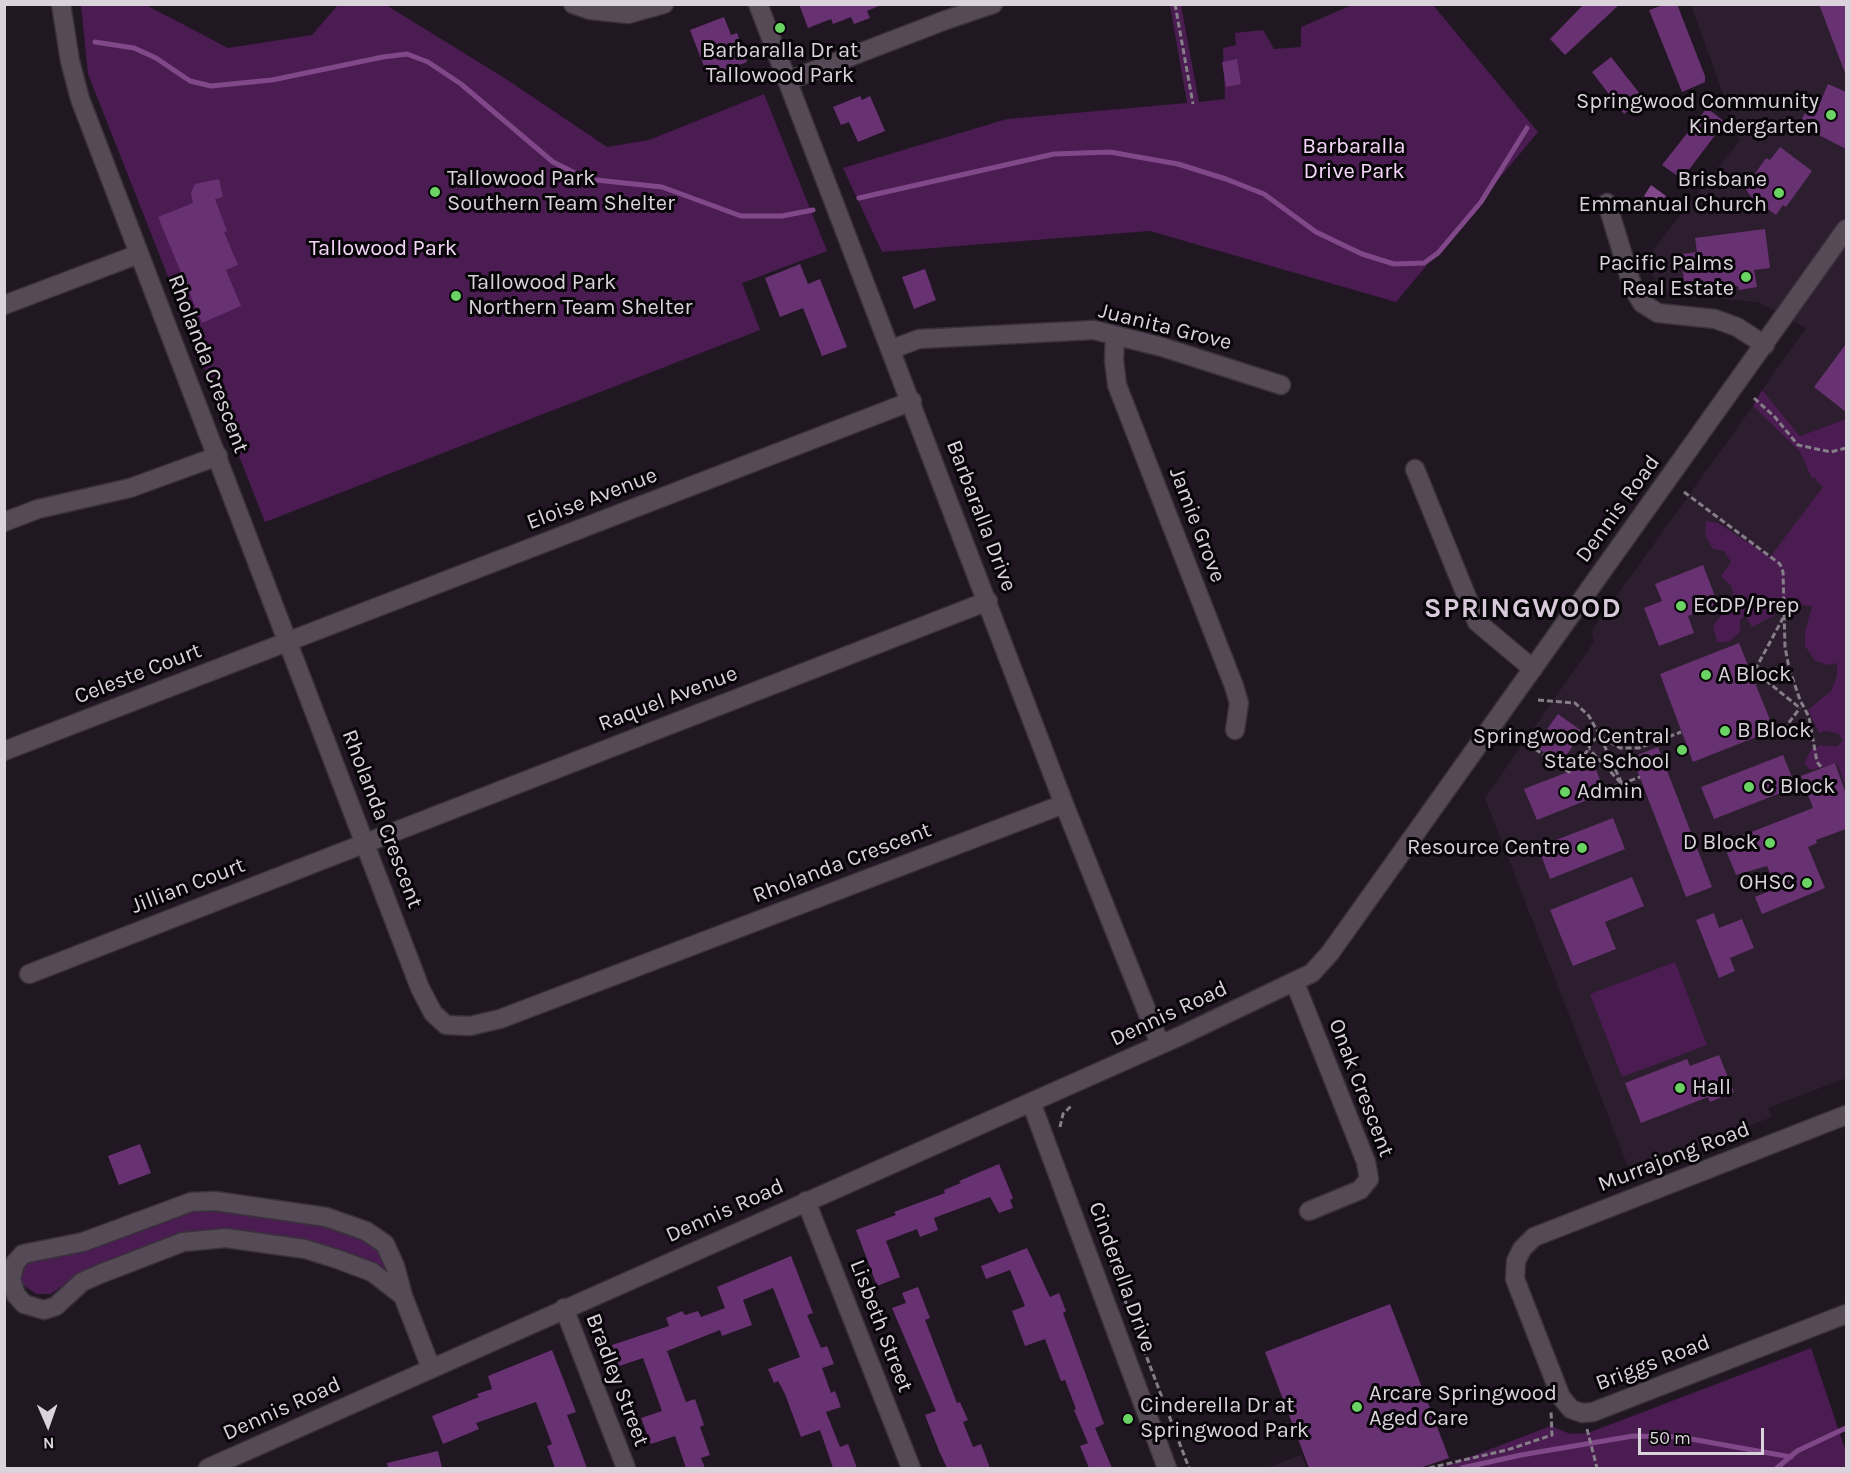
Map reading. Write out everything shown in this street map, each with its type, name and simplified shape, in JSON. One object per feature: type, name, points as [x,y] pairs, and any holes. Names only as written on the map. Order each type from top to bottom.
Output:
[{"type":"street","name":"Rholanda Crescent","points":[[61,4],[70,61],[80,99],[420,988],[433,1013],[446,1025],[470,1026],[500,1019],[1064,804]]},
{"type":"street","points":[[573,4],[590,10],[628,14],[664,4]]},
{"type":"street","name":"Barbaralla Drive","points":[[758,4],[912,401],[1064,804],[1160,1044]]},
{"type":"street","points":[[787,81],[985,5]]},
{"type":"street","points":[[1607,203],[1633,288],[1642,303],[1658,313],[1715,319],[1737,327],[1766,345]]},
{"type":"street","name":"Dennis Road","points":[[208,1468],[1031,1102],[1295,983],[1312,973],[1330,953],[1766,345],[1846,229]]},
{"type":"street","points":[[4,305],[139,254]]},
{"type":"street","name":"Juanita Grove","points":[[892,349],[919,339],[1094,330],[1162,347],[1281,386]]},
{"type":"street","name":"Jamie Grove","points":[[1115,336],[1114,360],[1117,385],[1234,686],[1239,703],[1235,730]]},
{"type":"street","name":"Eloise Avenue","points":[[289,641],[912,401]]},
{"type":"street","points":[[4,522],[38,509],[130,488],[218,456]]},
{"type":"street","points":[[1415,469],[1477,622],[1533,669]]},
{"type":"street","name":"Raquel Avenue","points":[[365,842],[988,601]]},
{"type":"street","name":"Celeste Court","points":[[4,751],[289,641]]},
{"type":"street","name":"Jillian Court","points":[[29,974],[365,842]]},
{"type":"street","name":"Onak Crescent","points":[[1295,983],[1366,1162],[1369,1179],[1360,1190],[1309,1211]]},
{"type":"street","name":"Cinderella Drive","points":[[1031,1102],[1167,1468]]},
{"type":"street","name":"Murrajong Road","points":[[1522,1249],[1534,1237],[1846,1115]]},
{"type":"street","points":[[403,1296],[372,1272],[305,1249],[205,1238],[183,1242],[82,1282],[57,1306],[44,1310],[24,1304],[16,1295],[11,1279],[15,1263],[28,1252],[83,1242],[191,1202],[215,1201],[326,1217],[377,1236],[385,1244],[431,1368]]},
{"type":"street","name":"Lisbeth Street","points":[[806,1201],[911,1468]]},
{"type":"street","name":"Briggs Road","points":[[1522,1249],[1516,1261],[1515,1278],[1561,1397],[1571,1409],[1582,1413],[1593,1412],[1846,1314]]},
{"type":"street","name":"Bradley Street","points":[[564,1308],[626,1468]]},
{"type":"path","points":[[1175,4],[1193,104]]},
{"type":"path","points":[[1754,398],[1774,416],[1798,445],[1831,452],[1846,448]]},
{"type":"path","points":[[1684,492],[1780,564],[1783,572],[1783,616],[1789,669],[1801,706]]},
{"type":"path","points":[[1783,616],[1753,671],[1801,706],[1809,717],[1817,762],[1822,768]]},
{"type":"path","points":[[1538,700],[1575,703],[1589,716],[1622,784]]},
{"type":"path","points":[[1778,737],[1801,706]]},
{"type":"path","points":[[1600,736],[1629,750],[1681,732]]},
{"type":"path","points":[[1513,734],[1569,772],[1589,749],[1590,743],[1600,736]]},
{"type":"path","points":[[1589,749],[1622,784]]},
{"type":"path","points":[[1604,790],[1640,777]]},
{"type":"path","points":[[1060,1131],[1063,1114],[1071,1106]]},
{"type":"path","points":[[1102,1239],[1189,1468]]},
{"type":"path","points":[[1429,1468],[1507,1450],[1551,1435],[1552,1406]]},
{"type":"path","points":[[1590,1437],[1597,1468]]},
{"type":"shaded area","points":[[1691,5],[1846,5],[1846,419],[1800,436],[1762,390],[1806,328],[1758,302],[1670,294],[1658,286],[1645,254],[1652,251],[1740,140]]},
{"type":"shaded area","points":[[1651,185],[1666,196],[1660,207],[1644,196]]},
{"type":"shaded area","name":"Springwood Central State School","points":[[1753,406],[1800,452],[1812,479],[1846,465],[1846,1078],[1768,1108],[1772,1117],[1630,1172],[1485,798],[1594,642],[1592,630]]},
{"type":"shaded area","points":[[1301,1455],[1307,1468],[1266,1468]]},
{"type":"green space","name":"Tallowood Park","points":[[81,5],[146,5],[228,48],[312,35],[338,5],[386,5],[506,79],[607,147],[649,140],[764,94],[827,251],[742,283],[760,330],[265,522],[88,74]]},
{"type":"green space","name":"Barbaralla Drive Park","points":[[1170,5],[1181,5],[1199,102],[1225,99],[1223,48],[1236,45],[1235,33],[1263,30],[1274,49],[1301,47],[1301,27],[1352,5],[1433,5],[1538,132],[1396,302],[1150,231],[882,252],[843,168],[1007,119],[1187,103]]},
{"type":"green space","points":[[1762,390],[1800,436],[1846,419],[1846,788],[1837,763],[1811,770],[1804,764],[1811,749],[1821,745],[1837,746],[1843,741],[1839,734],[1826,731],[1819,733],[1808,710],[1832,690],[1837,676],[1837,663],[1829,665],[1815,661],[1805,646],[1805,632],[1812,606],[1779,603],[1773,616],[1752,627],[1745,615],[1740,620],[1740,632],[1729,642],[1717,642],[1713,626],[1734,598],[1731,586],[1721,576],[1731,562],[1724,551],[1713,549],[1705,536],[1706,521],[1718,523],[1770,557],[1823,487],[1815,480],[1817,477],[1812,479],[1800,452],[1753,406]]},
{"type":"green space","points":[[1675,962],[1707,1045],[1622,1077],[1590,994]]},
{"type":"green space","points":[[216,1207],[319,1222],[370,1240],[380,1250],[388,1267],[384,1269],[355,1260],[215,1232],[79,1274],[51,1294],[36,1294],[19,1282],[21,1264],[34,1257],[71,1254],[176,1213]]},
{"type":"green space","points":[[1811,1348],[1846,1452],[1846,1466],[1842,1468],[1441,1468],[1551,1426],[1570,1434],[1588,1433]]},
{"type":"building","points":[[799,4],[881,5],[867,11],[870,18],[854,24],[851,17],[833,24],[831,19],[808,28]]},
{"type":"building","points":[[1584,4],[1620,4],[1565,55],[1550,39]]},
{"type":"building","points":[[1666,4],[1677,4],[1705,76],[1705,82],[1682,92],[1649,10]]},
{"type":"building","points":[[1819,4],[1846,4],[1846,73],[1845,73]]},
{"type":"building","points":[[724,17],[731,35],[737,33],[747,62],[708,77],[690,30]]},
{"type":"building","points":[[1611,57],[1644,99],[1624,114],[1592,72]]},
{"type":"building","points":[[1237,59],[1241,84],[1226,87],[1222,62]]},
{"type":"building","name":"Springwood Community Kindergarten","points":[[1828,84],[1846,92],[1846,149],[1799,125],[1805,113],[1814,117]]},
{"type":"building","points":[[860,96],[862,100],[870,96],[885,131],[858,142],[849,122],[841,125],[833,107]]},
{"type":"building","points":[[1707,108],[1725,122],[1682,179],[1662,165]]},
{"type":"building","points":[[1780,147],[1812,171],[1786,207],[1783,205],[1776,215],[1752,198],[1745,188],[1766,158],[1770,160]]},
{"type":"building","points":[[219,179],[223,197],[215,199],[227,231],[224,232],[238,265],[226,270],[241,306],[202,323],[158,217],[193,203],[191,193],[195,184]]},
{"type":"building","points":[[1765,229],[1770,268],[1754,270],[1757,287],[1739,290],[1738,286],[1722,288],[1721,284],[1703,287],[1703,280],[1684,282],[1681,254],[1697,252],[1695,238]]},
{"type":"building","points":[[800,264],[808,284],[820,279],[847,347],[822,356],[803,308],[780,317],[765,278]]},
{"type":"building","points":[[925,269],[936,300],[914,309],[902,277]]},
{"type":"building","points":[[1846,344],[1846,412],[1814,387]]},
{"type":"building","name":"ECDP/Prep","points":[[1703,565],[1718,604],[1688,616],[1694,633],[1659,646],[1644,608],[1662,601],[1655,584]]},
{"type":"building","points":[[1739,643],[1774,730],[1693,762],[1660,674]]},
{"type":"building","points":[[1558,714],[1583,732],[1560,764],[1535,746]]},
{"type":"building","points":[[1658,747],[1712,887],[1686,897],[1632,757]]},
{"type":"building","name":"C Block","points":[[1783,755],[1796,787],[1714,819],[1701,787]]},
{"type":"building","name":"Admin","points":[[1593,762],[1605,793],[1537,820],[1524,789]]},
{"type":"building","points":[[1835,763],[1846,794],[1846,829],[1816,840],[1817,843],[1808,847],[1825,888],[1762,914],[1755,897],[1776,888],[1767,866],[1736,875],[1723,843],[1813,808],[1801,776]]},
{"type":"building","name":"Resource Centre","points":[[1613,818],[1625,849],[1550,879],[1538,847]]},
{"type":"building","points":[[1632,877],[1644,906],[1605,922],[1616,949],[1573,966],[1550,910]]},
{"type":"building","points":[[1714,913],[1719,928],[1742,919],[1754,948],[1730,958],[1735,971],[1719,978],[1696,920]]},
{"type":"building","name":"Hall","points":[[1719,1055],[1734,1092],[1710,1102],[1708,1097],[1641,1123],[1625,1083],[1687,1059],[1690,1066]]},
{"type":"building","points":[[140,1144],[151,1173],[119,1185],[108,1156]]},
{"type":"building","points":[[999,1164],[1013,1198],[1010,1200],[1013,1208],[999,1213],[990,1197],[934,1218],[938,1230],[920,1237],[917,1229],[886,1241],[900,1277],[877,1286],[856,1230],[896,1215],[894,1212],[945,1193],[944,1190],[961,1183],[959,1181]]},
{"type":"building","points":[[1027,1248],[1050,1297],[1059,1293],[1066,1311],[1063,1313],[1104,1424],[1095,1428],[1112,1468],[1089,1468],[1080,1446],[1088,1443],[1074,1410],[1076,1409],[1065,1380],[1061,1381],[1045,1339],[1025,1346],[1012,1311],[1025,1306],[1010,1270],[986,1279],[981,1266]]},
{"type":"building","points":[[791,1256],[813,1313],[807,1315],[821,1348],[827,1346],[834,1364],[822,1368],[831,1393],[835,1391],[841,1407],[826,1412],[840,1447],[848,1444],[857,1468],[833,1468],[820,1430],[801,1437],[785,1394],[778,1381],[774,1383],[768,1369],[800,1357],[773,1288],[743,1300],[752,1325],[722,1336],[720,1330],[667,1351],[686,1402],[695,1399],[704,1425],[700,1427],[710,1455],[701,1458],[705,1468],[686,1468],[675,1436],[651,1444],[641,1418],[662,1411],[643,1358],[619,1366],[612,1345],[669,1326],[666,1318],[682,1311],[685,1315],[698,1311],[701,1317],[725,1308],[717,1287]]},
{"type":"building","points":[[918,1287],[930,1318],[925,1320],[957,1403],[960,1402],[968,1420],[963,1422],[973,1447],[981,1444],[990,1468],[947,1468],[939,1451],[925,1415],[936,1411],[892,1308],[906,1303],[902,1293]]},
{"type":"building","name":"Arcare Springwood Aged Care","points":[[1390,1304],[1449,1458],[1420,1468],[1309,1468],[1265,1352]]},
{"type":"building","points":[[552,1350],[576,1412],[567,1415],[587,1468],[555,1468],[547,1446],[552,1444],[536,1402],[476,1423],[479,1429],[443,1444],[432,1416],[479,1397],[477,1394],[492,1389],[488,1376]]},
{"type":"building","points":[[438,1451],[442,1468],[388,1468],[387,1463]]},
{"type":"waterway","points":[[95,42],[134,48],[156,58],[190,81],[211,86],[272,80],[407,54],[428,62],[461,84],[553,162],[587,179],[662,187],[741,216],[782,216],[813,210]]},
{"type":"waterway","points":[[859,198],[1054,154],[1110,152],[1178,164],[1226,179],[1264,194],[1316,232],[1362,254],[1394,264],[1424,263],[1438,253],[1481,202],[1527,128]]},
{"type":"waterway","points":[[1777,1468],[1797,1451],[1846,1428]]},
{"type":"waterway","points":[[1462,1468],[1521,1455],[1633,1436],[1680,1437],[1791,1457]]},
{"type":"place","name":"Barbaralla Dr at Tallowood Park","points":[[780,28]]},
{"type":"place","name":"Springwood Community Kindergarten","points":[[1831,115]]},
{"type":"place","name":"Tallowood Park Southern Team Shelter","points":[[435,192]]},
{"type":"place","name":"Brisbane Emmanual Church","points":[[1779,193]]},
{"type":"place","name":"Pacific Palms Real Estate","points":[[1746,277]]},
{"type":"place","name":"Tallowood Park Northern Team Shelter","points":[[456,296]]},
{"type":"place","name":"ECDP/Prep","points":[[1681,606]]},
{"type":"place","name":"A Block","points":[[1706,675]]},
{"type":"place","name":"B Block","points":[[1725,731]]},
{"type":"place","name":"Springwood Central State School","points":[[1682,750]]},
{"type":"place","name":"C Block","points":[[1749,787]]},
{"type":"place","name":"Admin","points":[[1565,792]]},
{"type":"place","name":"D Block","points":[[1770,843]]},
{"type":"place","name":"Resource Centre","points":[[1582,848]]},
{"type":"place","name":"OHSC","points":[[1807,883]]},
{"type":"place","name":"Hall","points":[[1680,1088]]},
{"type":"place","name":"Arcare Springwood Aged Care","points":[[1357,1407]]},
{"type":"place","name":"Cinderella Dr at Springwood Park","points":[[1128,1419]]},
{"type":"district","name":"SPRINGWOOD","points":[[1523,609]]}]
